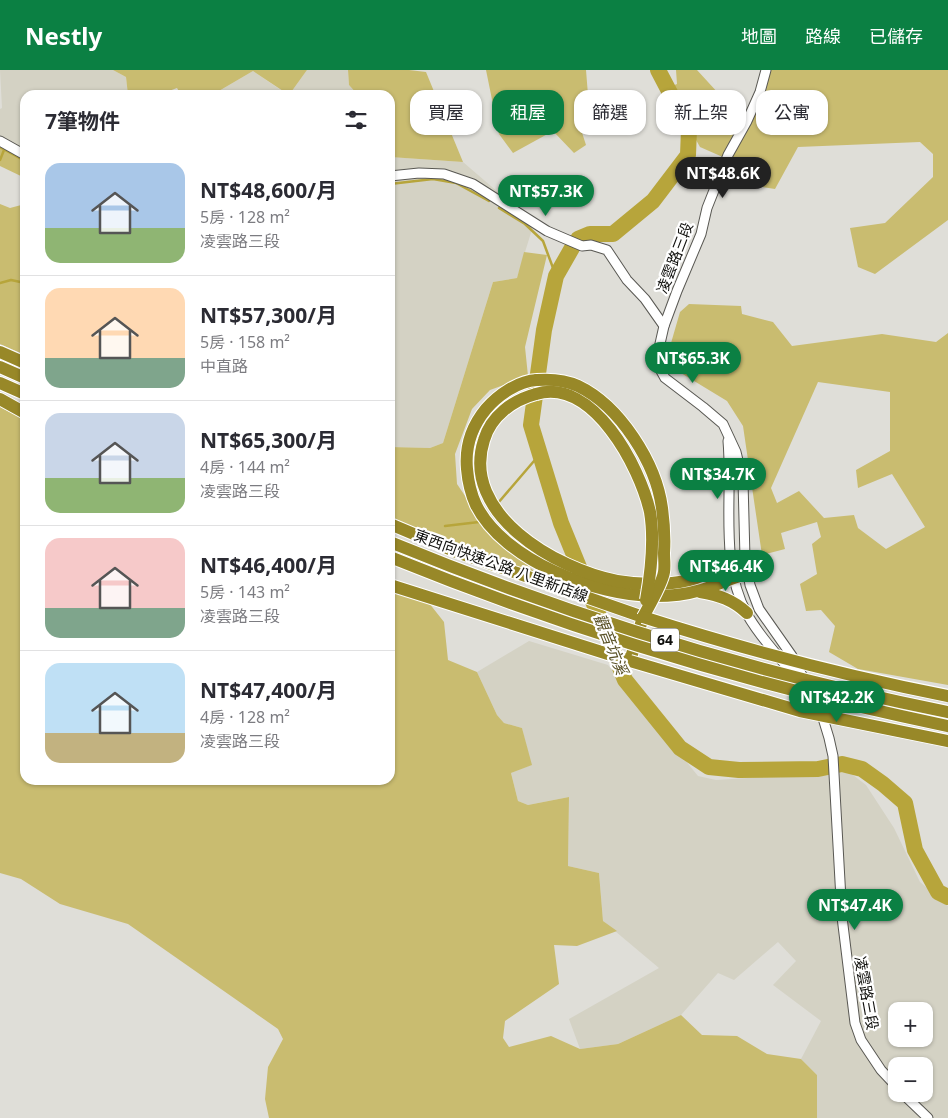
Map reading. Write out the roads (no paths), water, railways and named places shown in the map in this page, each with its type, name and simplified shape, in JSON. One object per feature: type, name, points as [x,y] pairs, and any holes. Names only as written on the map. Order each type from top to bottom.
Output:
[{"type":"highway","points":[[0,352],[20,361]]},
{"type":"highway","points":[[0,367],[20,376]]},
{"type":"highway","points":[[630,661],[643,617],[664,574],[662,506],[657,486],[639,447],[610,408],[578,386],[562,381],[547,379],[531,380],[517,385],[490,404],[480,416],[472,431],[466,464],[468,480],[477,506],[487,521],[500,536],[518,551],[537,563],[582,582],[615,586],[654,596],[697,591],[740,575]]},
{"type":"highway","points":[[0,383],[20,392]]},
{"type":"highway","points":[[0,399],[20,410]]},
{"type":"highway","points":[[395,526],[454,551],[711,639],[807,665],[948,696]]},
{"type":"highway","name":"東西向快速公路 八里新店線","points":[[395,544],[460,570],[583,614],[709,654],[805,680],[948,712]]},
{"type":"highway","points":[[615,586],[641,583],[670,583],[694,579],[745,558]]},
{"type":"highway","name":"東西向快速公路 八里新店線","points":[[395,559],[446,580],[704,667],[800,692],[948,726]]},
{"type":"highway","points":[[395,587],[630,661],[800,710],[948,741]]},
{"type":"highway","points":[[697,591],[720,596],[737,604],[747,613]]},
{"type":"street","name":"凌雲路三段","points":[[766,70],[760,92],[722,170],[707,208],[701,234],[676,291],[664,326],[657,356],[665,378],[714,415],[722,424],[736,452],[743,481],[745,558],[740,575],[747,613],[758,632],[813,699]]},
{"type":"street","points":[[0,141],[20,152]]},
{"type":"street","points":[[395,175],[419,173],[444,174],[473,184],[548,231],[582,246],[591,245],[607,250],[626,280],[645,299],[664,326]]},
{"type":"street","name":"凌雲路三段","points":[[727,436],[732,562],[759,609],[792,656],[822,715],[829,738],[833,756],[842,917],[855,1023],[861,1040],[888,1077]]},
{"type":"street","points":[[911,1102],[928,1118]]},
{"type":"waterway","name":"觀音坑溪","points":[[578,239],[590,234],[613,234],[653,201],[688,155],[689,129],[658,70]]},
{"type":"waterway","points":[[0,147],[20,158]]},
{"type":"waterway","points":[[0,160],[4,150]]},
{"type":"waterway","points":[[395,183],[433,179],[456,183],[489,201]]},
{"type":"waterway","points":[[499,208],[525,224],[543,241],[556,276]]},
{"type":"waterway","name":"觀音坑溪","points":[[572,248],[556,276],[544,330],[531,425],[561,523],[625,680],[680,748],[709,767],[739,770],[818,769],[842,764],[862,769],[905,803],[915,850],[938,892],[948,897]]},
{"type":"waterway","points":[[0,283],[11,280],[20,282]]},
{"type":"waterway","points":[[498,503],[540,454]]},
{"type":"waterway","points":[[445,526],[482,520]]}]
